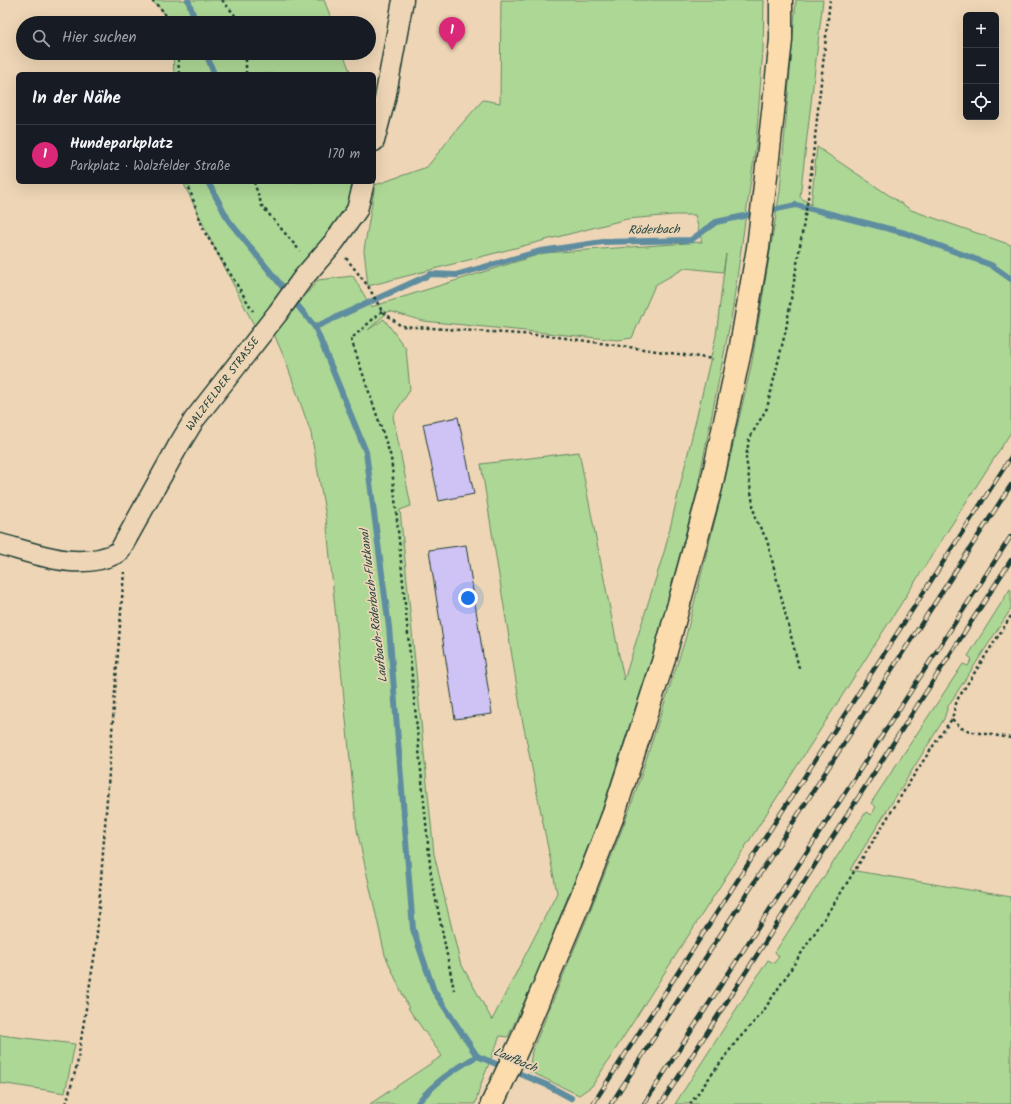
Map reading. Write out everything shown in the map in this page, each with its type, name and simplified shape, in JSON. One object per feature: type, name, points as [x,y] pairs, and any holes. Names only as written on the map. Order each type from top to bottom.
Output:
[{"type":"main road","points":[[493,1102],[522,1039],[580,903],[614,813],[663,662],[711,487],[741,346],[760,232],[780,40],[781,0]]},
{"type":"street","points":[[376,133],[385,99],[403,0]]},
{"type":"street","name":"WALZFELDER STRASSE","points":[[119,552],[194,420],[308,272],[334,242],[357,210],[364,184]]},
{"type":"street","points":[[0,544],[67,561],[89,562],[111,556],[119,552]]},
{"type":"path","points":[[152,0],[166,16]]},
{"type":"path","points":[[222,0],[235,16]]},
{"type":"path","points":[[799,668],[767,540],[755,518],[746,458],[748,439],[767,408],[786,329],[809,192],[830,0]]},
{"type":"path","points":[[178,60],[179,72]]},
{"type":"path","points":[[246,60],[246,72]]},
{"type":"path","points":[[188,184],[204,231],[271,322]]},
{"type":"path","points":[[255,184],[262,206],[308,272]]},
{"type":"path","points":[[334,242],[368,286],[382,311],[401,326],[551,336],[713,359]]},
{"type":"path","points":[[382,311],[351,339],[391,457],[431,876],[454,990]]},
{"type":"path","points":[[66,1104],[77,1065],[96,946],[124,586],[124,563],[119,552]]},
{"type":"path","points":[[690,1104],[735,1043],[762,1013],[837,899],[914,775],[952,719],[957,700],[1011,616]]},
{"type":"path","points":[[952,719],[961,728],[973,732],[1011,738]]},
{"type":"green space","points":[[151,0],[324,0],[330,16],[165,16],[163,11]]},
{"type":"green space","points":[[501,0],[764,0],[763,49],[756,144],[732,313],[696,495],[652,657],[599,819],[536,976],[508,1037],[500,1036],[482,1081],[475,1104],[370,1104],[442,1056],[410,1011],[385,955],[357,830],[326,517],[311,433],[286,362],[274,334],[318,280],[353,276],[371,307],[544,253],[702,242],[695,215],[674,215],[627,219],[368,286],[364,250],[375,185],[427,167],[483,100],[500,103]],"holes":[[[726,254],[716,336],[665,549],[624,680],[579,452],[481,464],[522,718],[557,893],[492,1020],[460,962],[434,854],[400,510],[411,506],[393,416],[410,390],[406,349],[384,319],[368,330],[389,311],[423,321],[618,340],[632,338],[655,285],[685,268],[723,272]]]},
{"type":"green space","points":[[796,0],[823,0],[800,197],[811,205],[817,147],[911,210],[1011,245],[1011,432],[592,1086],[579,1095],[529,1071],[532,1051],[590,911],[631,806],[685,640],[723,488],[751,367],[780,191]]},
{"type":"green space","points":[[173,60],[346,60],[350,72],[174,72]]},
{"type":"green space","points":[[184,184],[356,184],[340,223],[256,329]]},
{"type":"green space","points":[[1010,589],[1011,609],[948,706],[944,719],[850,870],[1011,897],[1011,1104],[675,1104],[768,960],[774,963],[779,957],[775,952],[866,812],[871,815],[876,807],[871,803],[963,664],[968,666],[972,659],[968,656]]},
{"type":"green space","points":[[0,1035],[75,1044],[65,1093],[0,1083]]},
{"type":"building","points":[[458,417],[474,494],[439,501],[423,424]]},
{"type":"building","points":[[466,545],[492,714],[455,719],[429,550]]},
{"type":"waterway","name":"Laufbach-Röderbach-Flutkanal","points":[[188,0],[194,16]]},
{"type":"waterway","name":"Laufbach-Röderbach-Flutkanal","points":[[209,60],[213,72]]},
{"type":"waterway","name":"Laufbach-Röderbach-Flutkanal","points":[[209,184],[229,221],[315,327],[366,452],[389,627],[413,929],[434,991],[477,1056]]},
{"type":"waterway","name":"Röderbach","points":[[315,327],[431,274],[456,275],[541,251],[603,242],[691,240],[716,222],[796,205],[905,233],[991,265],[1011,279]]},
{"type":"waterway","name":"Laufbach","points":[[477,1056],[547,1085],[571,1098]]},
{"type":"waterway","name":"Laufbach","points":[[417,1104],[437,1083],[477,1056]]},
{"type":"railway","points":[[593,1104],[1011,457]]},
{"type":"railway","points":[[611,1104],[1011,485]]},
{"type":"railway","points":[[644,1104],[1011,536]]},
{"type":"railway","points":[[661,1104],[1011,560]]},
{"type":"place","name":"Hundeparkplatz","points":[[452,50]]}]
